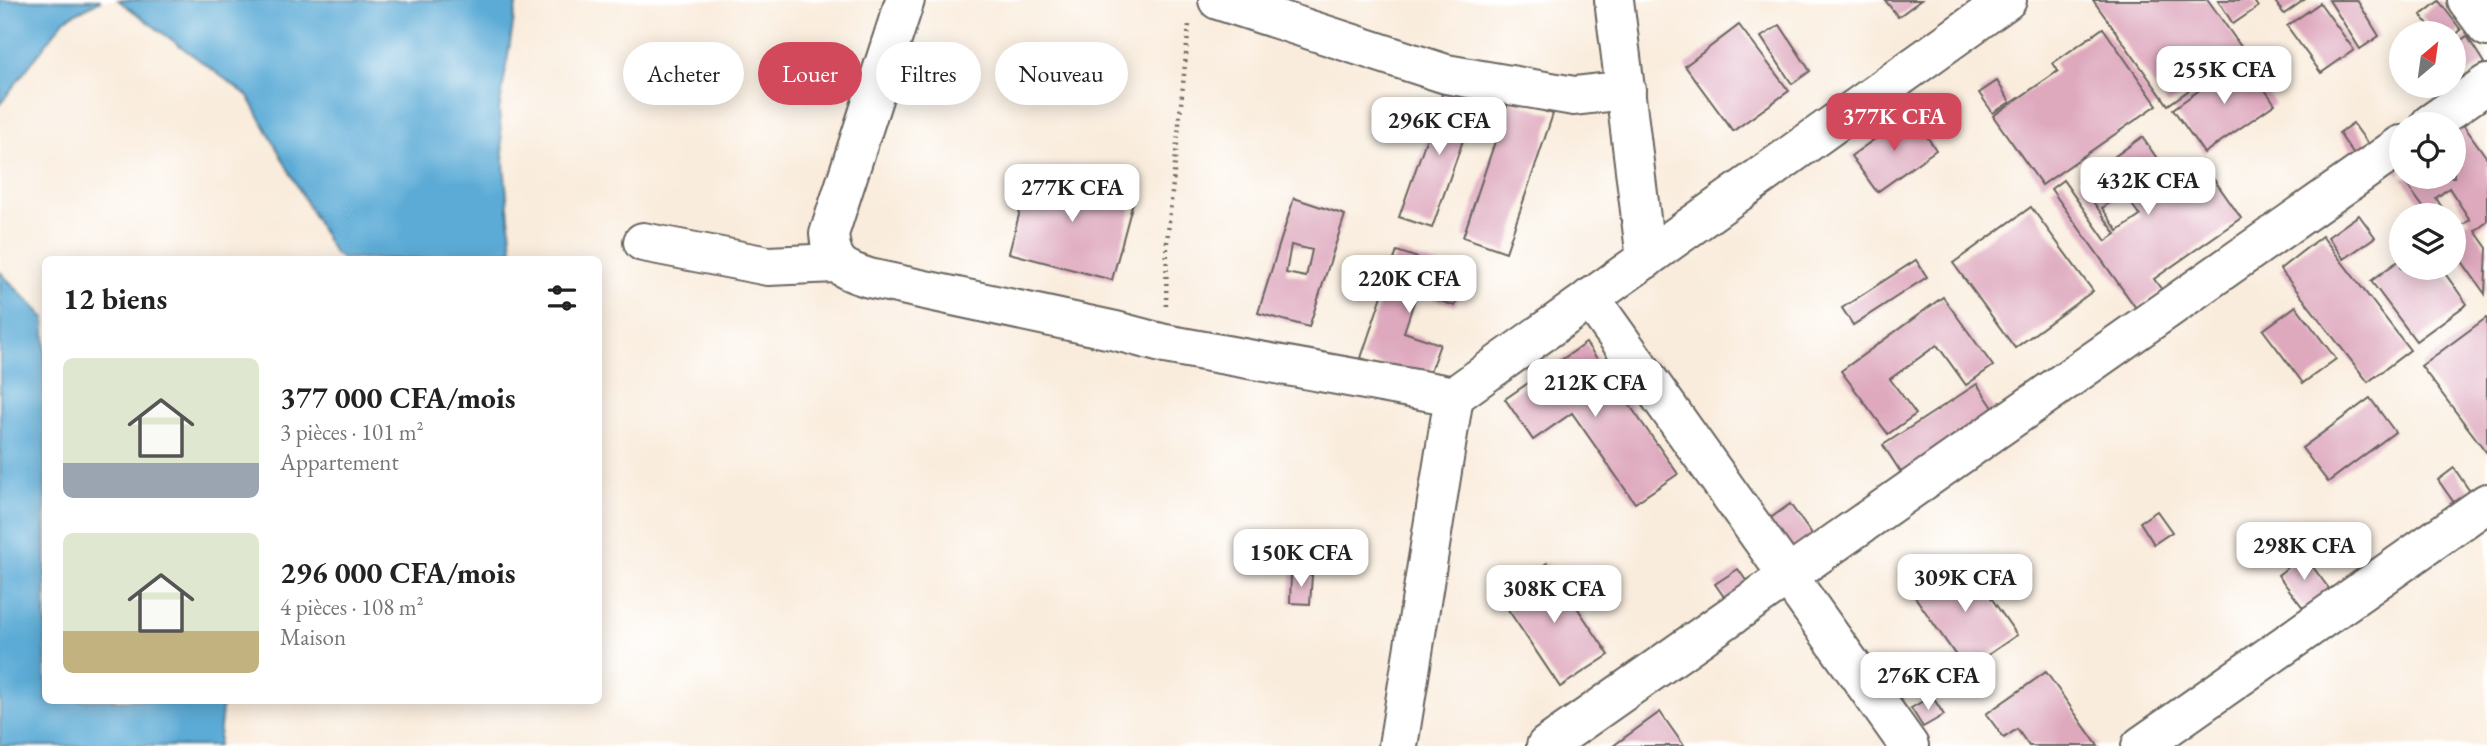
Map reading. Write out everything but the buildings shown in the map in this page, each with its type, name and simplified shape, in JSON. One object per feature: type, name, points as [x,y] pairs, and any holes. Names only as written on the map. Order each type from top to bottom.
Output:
[{"type":"street","points":[[836,263],[831,252],[829,234],[905,0]]},
{"type":"street","points":[[1614,0],[1646,259]]},
{"type":"street","points":[[1398,746],[1454,396],[2007,0]]},
{"type":"street","points":[[2468,0],[2487,27]]},
{"type":"street","points":[[1204,7],[1446,74],[1574,96],[1626,90]]},
{"type":"street","points":[[2447,112],[2487,84]]},
{"type":"street","points":[[1546,746],[2389,153]]},
{"type":"street","points":[[643,242],[768,266],[836,263],[869,278],[1165,344],[1454,396]]},
{"type":"street","points":[[1590,298],[1909,746]]},
{"type":"street","points":[[2141,746],[2487,503]]},
{"type":"path","points":[[1165,344],[1167,243],[1204,7]]},
{"type":"water","points":[[0,0],[101,0],[65,19],[0,104]]},
{"type":"water","points":[[118,0],[517,0],[499,111],[513,256],[338,256],[248,96]]},
{"type":"water","points":[[0,272],[42,315],[42,704],[223,704],[218,746],[0,746]]}]
